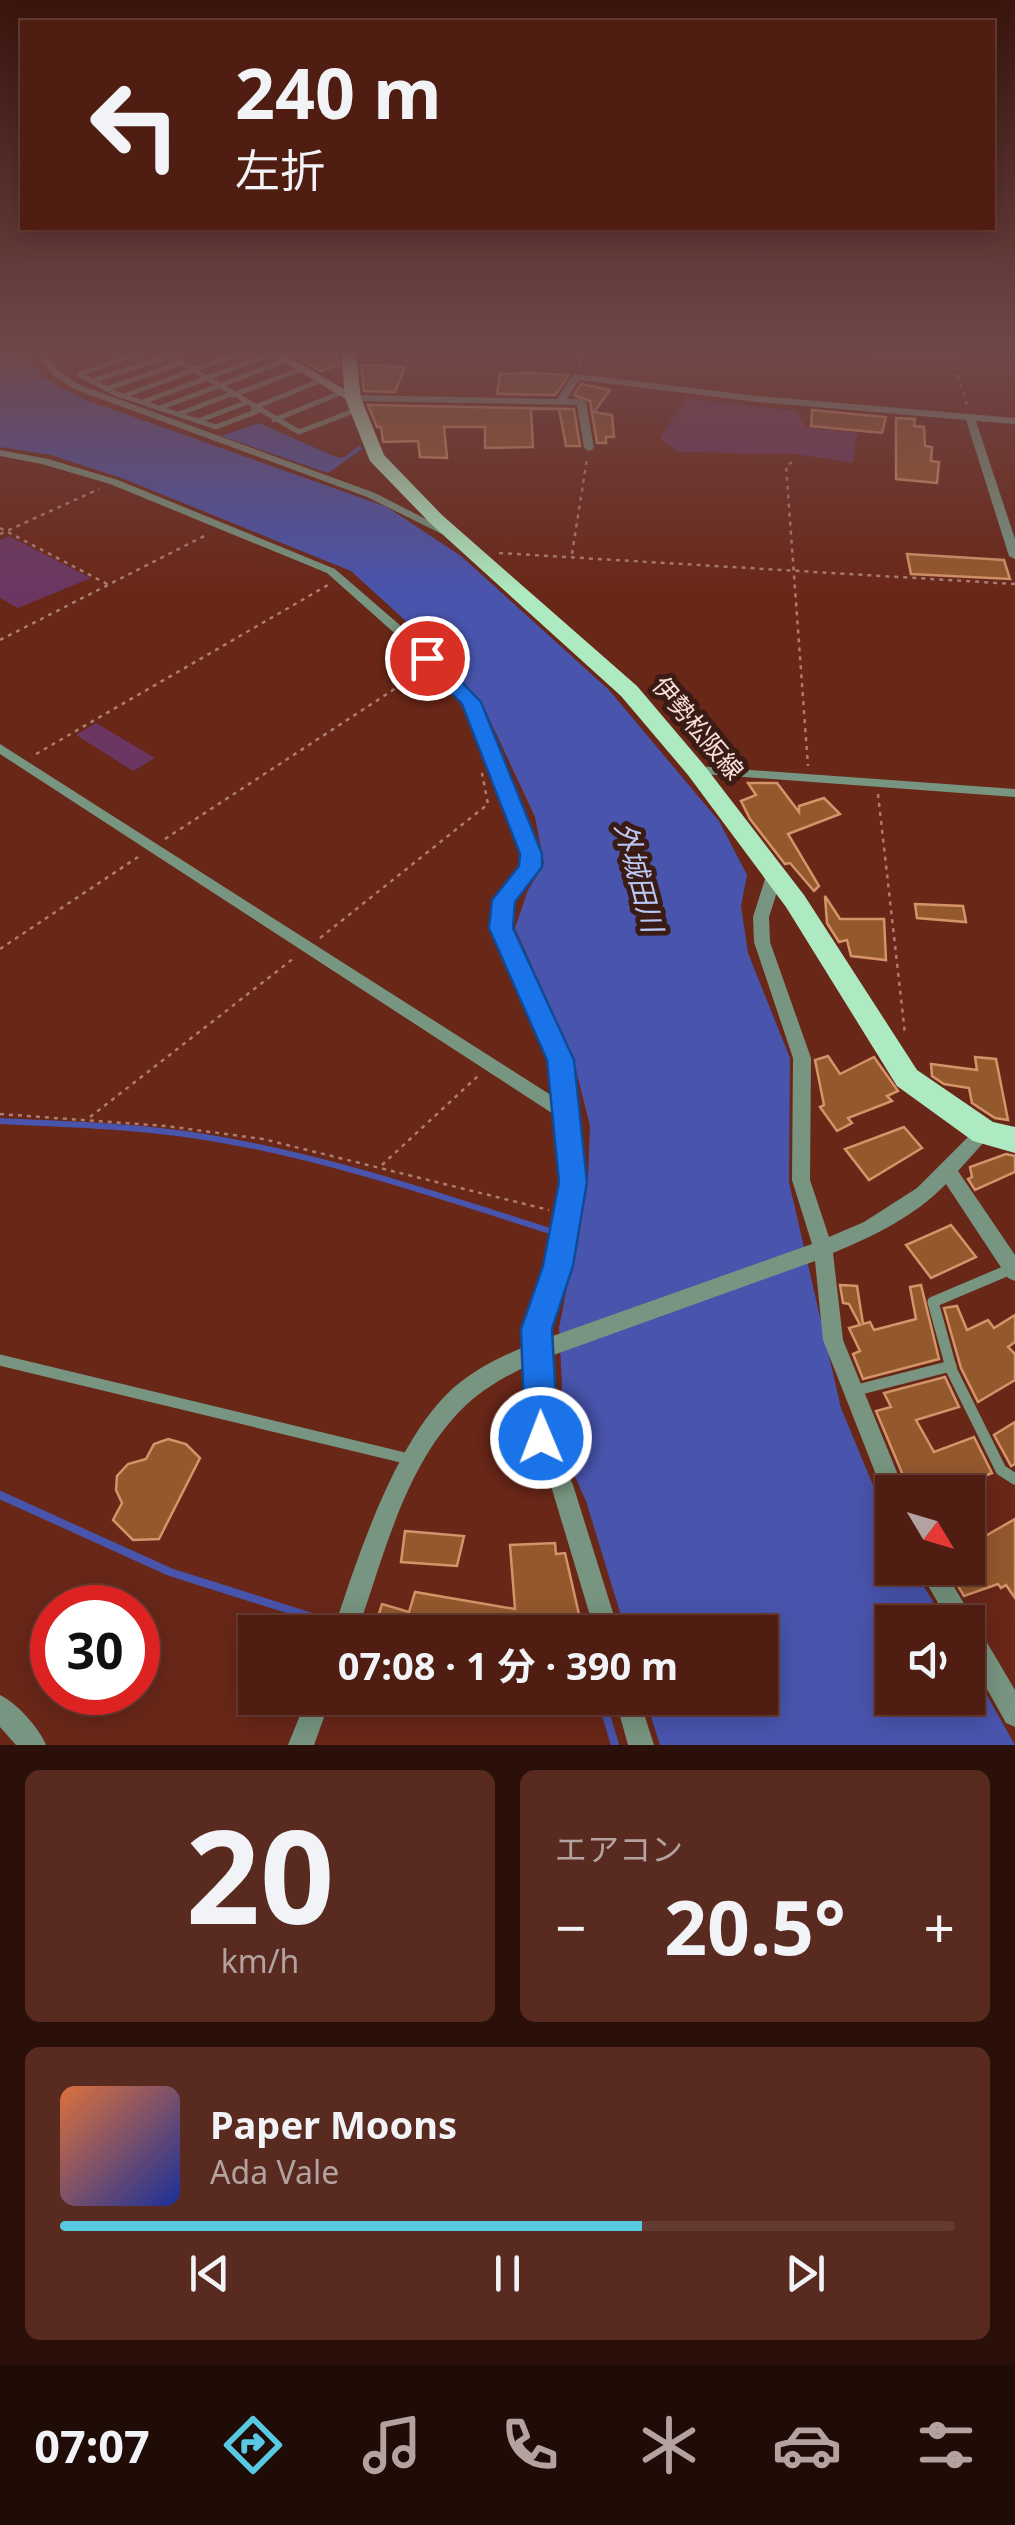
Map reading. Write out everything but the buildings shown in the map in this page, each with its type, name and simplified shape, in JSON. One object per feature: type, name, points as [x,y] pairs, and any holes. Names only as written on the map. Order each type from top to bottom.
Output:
[{"type":"main road","name":"伊勢松阪線","points":[[364,430],[376,458],[464,544],[613,675],[696,770],[812,927],[907,1078],[984,1132],[1015,1140]]},
{"type":"street","points":[[196,430],[371,494],[464,544]]},
{"type":"street","points":[[585,430],[588,448]]},
{"type":"street","points":[[976,430],[1015,556]]},
{"type":"street","points":[[0,453],[44,460],[114,482],[331,571],[406,636],[471,702],[531,854],[530,867],[504,900],[501,928],[560,1060],[570,1116],[574,1167],[558,1266],[536,1329],[543,1349],[541,1438],[562,1485],[602,1615]]},
{"type":"street","points":[[0,748],[570,1116]]},
{"type":"street","points":[[696,770],[1015,793]]},
{"type":"street","points":[[774,876],[761,917],[762,942],[802,1058],[801,1180],[833,1340],[887,1475]]},
{"type":"street","points":[[352,1615],[413,1460],[452,1404],[497,1370],[543,1349],[817,1252],[902,1211],[949,1173],[984,1132]]},
{"type":"street","points":[[949,1173],[1013,1271]]},
{"type":"street","points":[[985,1662],[1015,1714]]},
{"type":"street","points":[[0,1708],[24,1742]]},
{"type":"street","points":[[301,1745],[313,1715]]},
{"type":"street","points":[[631,1715],[641,1745]]},
{"type":"lane","points":[[1013,1271],[934,1302],[951,1366],[994,1459],[1015,1480]]},
{"type":"lane","points":[[0,1360],[413,1460]]},
{"type":"lane","points":[[852,1392],[951,1366]]},
{"type":"path","points":[[572,556],[588,448]]},
{"type":"path","points":[[792,462],[786,466],[809,777]]},
{"type":"path","points":[[0,534],[114,482]]},
{"type":"path","points":[[0,640],[224,526]]},
{"type":"path","points":[[0,528],[109,584]]},
{"type":"path","points":[[464,544],[572,556],[1015,584]]},
{"type":"path","points":[[22,762],[330,584]]},
{"type":"path","points":[[0,949],[423,670],[433,681]]},
{"type":"path","points":[[90,1117],[488,804],[490,797],[479,765]]},
{"type":"path","points":[[876,782],[907,1078]]},
{"type":"path","points":[[381,1166],[490,1064]]},
{"type":"path","points":[[0,1114],[90,1117],[222,1132],[381,1166],[565,1215]]},
{"type":"shaded area","points":[[665,430],[857,432],[853,463],[796,454],[677,452],[660,438]]},
{"type":"shaded area","points":[[9,536],[91,578],[18,608],[0,598],[0,540]]},
{"type":"shaded area","points":[[96,723],[155,758],[133,771],[76,735]]},
{"type":"water","name":"外城田川","points":[[0,430],[172,430],[387,507],[461,556],[609,690],[719,821],[747,875],[741,906],[748,953],[790,1058],[789,1182],[841,1408],[875,1490],[875,1585],[923,1585],[935,1605],[875,1605],[875,1715],[985,1715],[985,1692],[1015,1745],[660,1745],[650,1715],[778,1715],[778,1615],[621,1615],[586,1501],[557,1437],[562,1385],[559,1328],[588,1180],[590,1126],[573,1058],[515,928],[528,890],[544,864],[535,817],[487,714],[442,654],[351,571],[124,479],[51,455],[0,447]]},
{"type":"water","points":[[237,430],[276,430],[343,458],[360,445],[362,449],[328,473],[221,436]]},
{"type":"waterway","points":[[0,1121],[154,1130],[249,1145],[379,1178],[550,1231]]},
{"type":"waterway","points":[[0,1495],[170,1572],[306,1615]]},
{"type":"waterway","points":[[606,1715],[615,1745]]},
{"type":"route","points":[[427,658],[471,702],[531,854],[530,867],[504,900],[501,928],[560,1060],[570,1116],[573,1182],[558,1266],[536,1329],[541,1438]]}]
